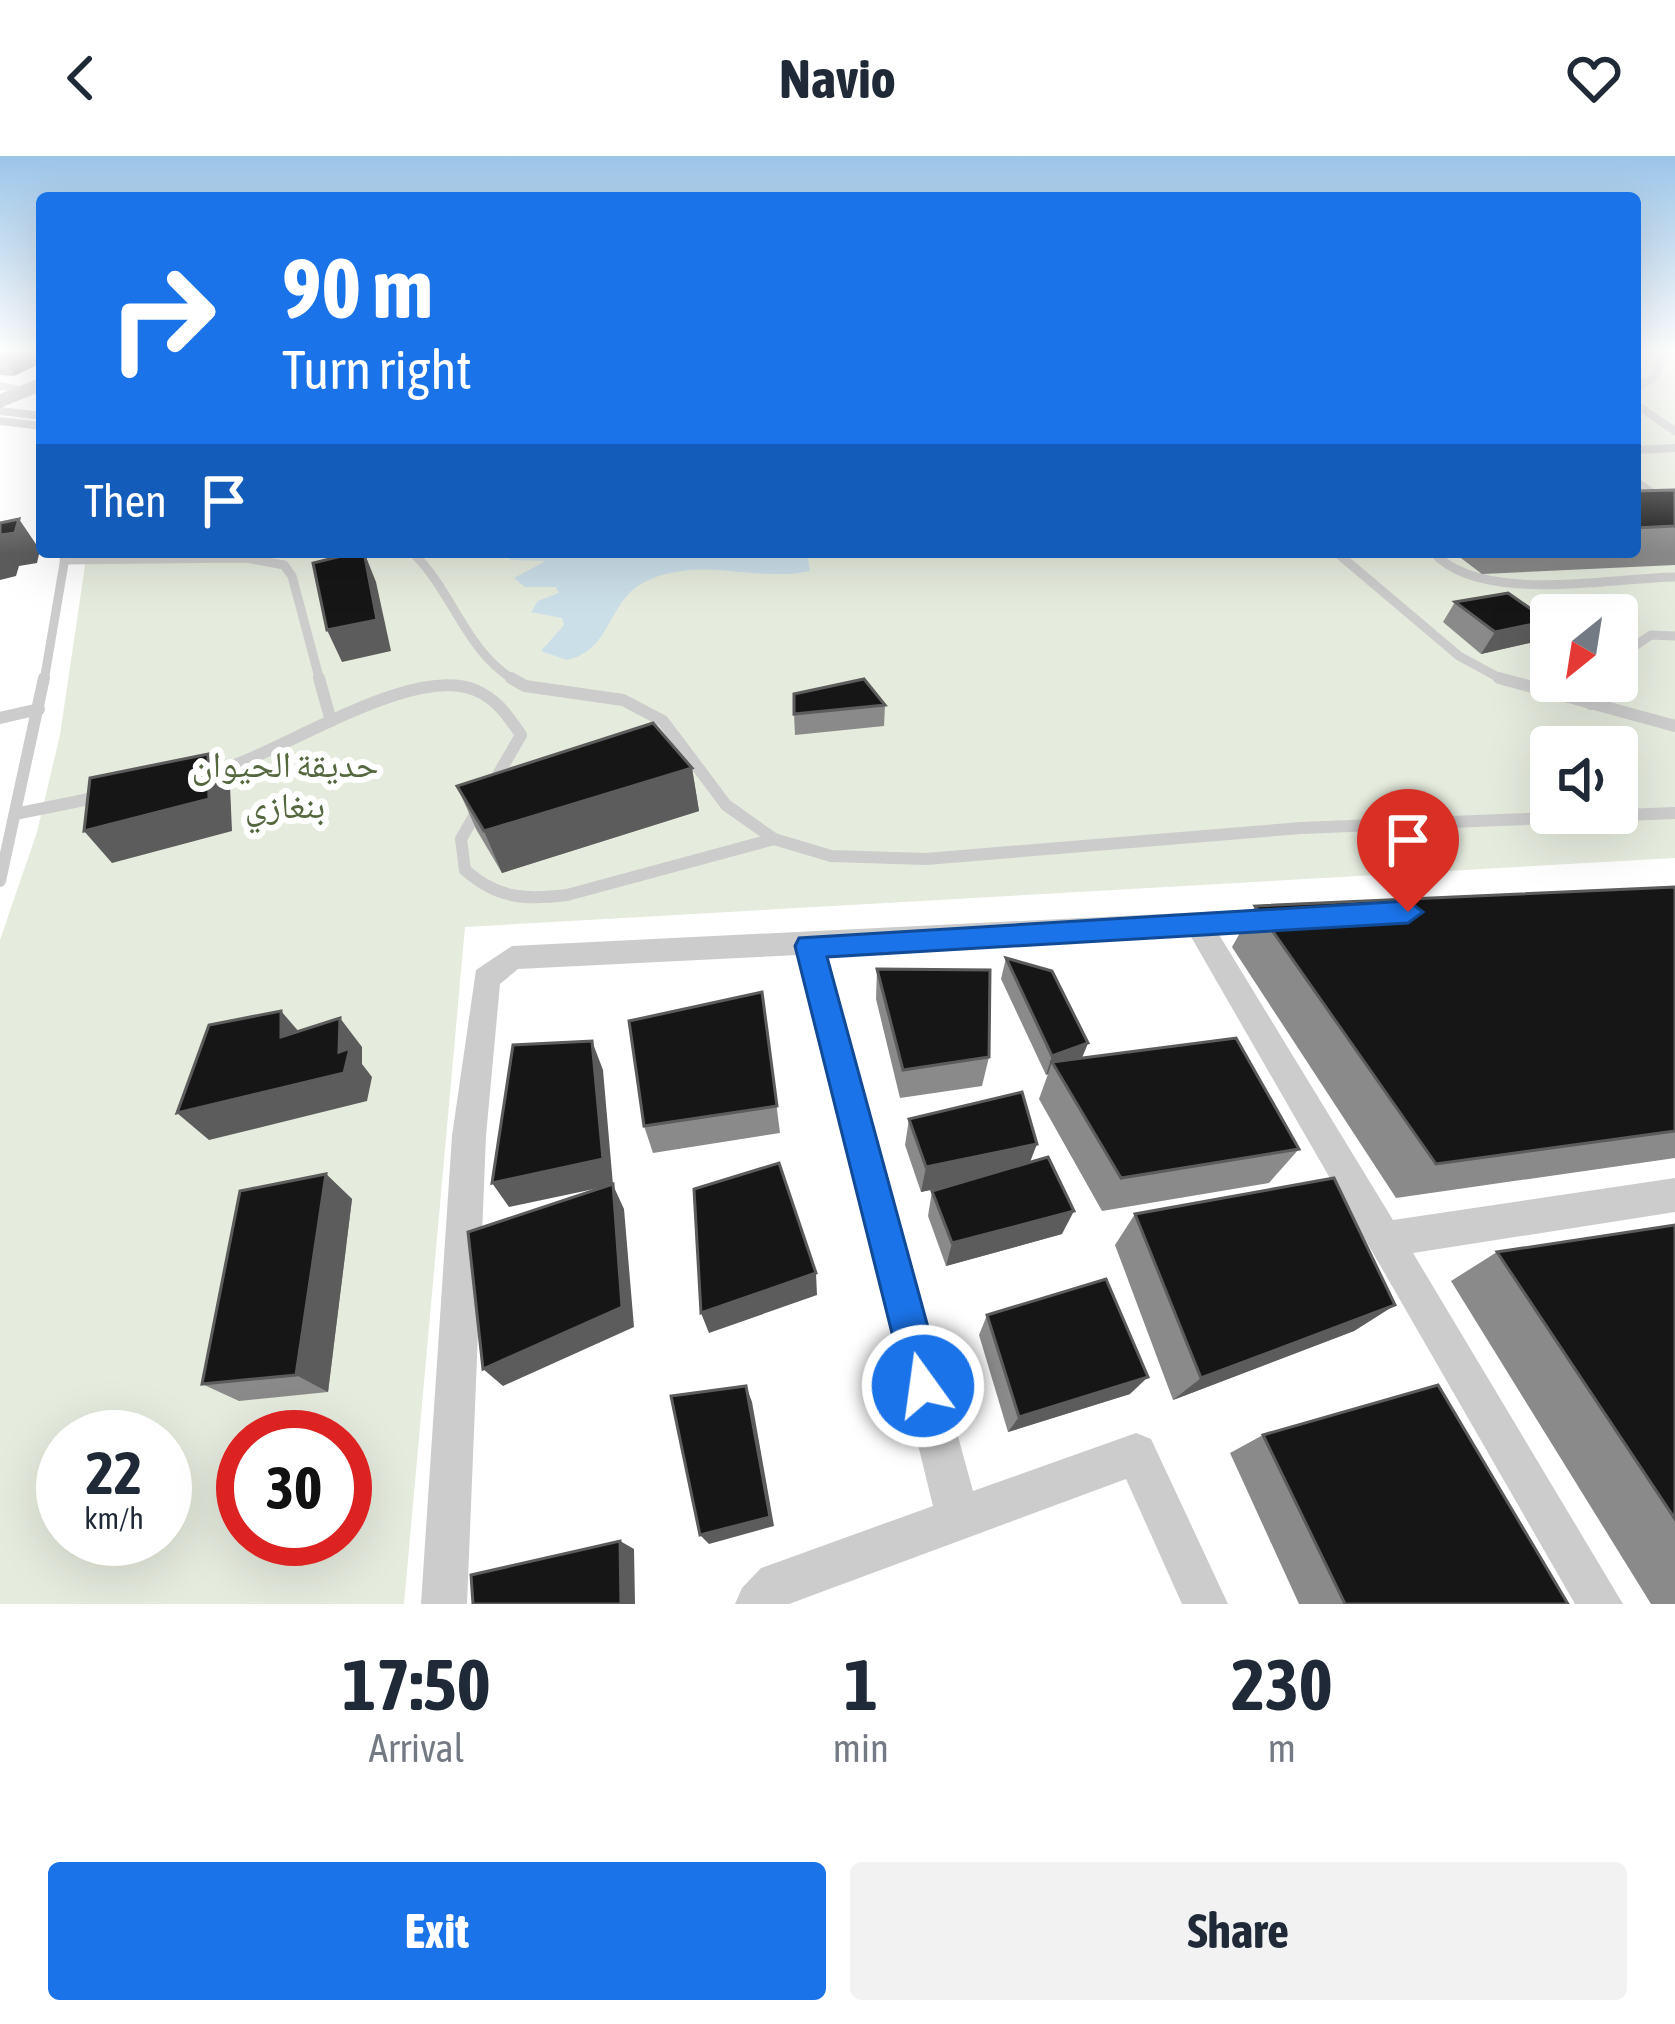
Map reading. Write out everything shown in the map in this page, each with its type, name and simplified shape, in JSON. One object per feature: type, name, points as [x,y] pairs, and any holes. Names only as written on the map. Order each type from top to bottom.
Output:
[{"type":"street","points":[[444,1604],[469,1136],[486,979],[512,958],[1309,917]]},
{"type":"street","points":[[1199,926],[1600,1604]]},
{"type":"street","points":[[810,946],[958,1518]]},
{"type":"street","points":[[1388,1239],[1675,1196]]},
{"type":"street","points":[[758,1604],[777,1584],[1136,1454],[1205,1604]]},
{"type":"lane","points":[[1641,447],[1675,448]]},
{"type":"lane","points":[[1641,485],[1675,508]]},
{"type":"lane","points":[[0,881],[40,709],[64,558]]},
{"type":"lane","points":[[246,558],[284,565],[292,576],[331,721]]},
{"type":"lane","points":[[418,558],[434,573],[490,666],[525,686],[623,700],[663,722],[726,805],[774,839],[830,856],[926,859],[1301,828],[1675,812]]},
{"type":"lane","points":[[1343,558],[1459,656],[1506,682],[1675,726]]},
{"type":"lane","points":[[1437,558],[1447,572],[1485,583],[1675,577]]},
{"type":"lane","points":[[1638,644],[1651,635],[1675,636]]},
{"type":"lane","points":[[188,779],[277,751],[331,721],[432,683],[487,695],[510,713],[521,735],[461,839],[465,870],[489,891],[518,899],[614,885],[774,839]]},
{"type":"lane","points":[[0,718],[40,709]]},
{"type":"lane","points":[[15,814],[123,792]]},
{"type":"green space","name":"حديقة الحيوان بنغازي","points":[[1641,419],[1675,419],[1675,858],[465,927],[404,1604],[0,1604],[0,940],[37,832],[60,735],[86,558],[1641,558]]},
{"type":"water","points":[[808,558],[810,571],[705,570],[664,575],[631,591],[593,647],[567,660],[541,651],[564,625],[562,618],[531,612],[538,601],[559,593],[556,587],[525,587],[514,578],[546,561],[511,560]]},
{"type":"building","points":[[1675,490],[1675,526],[1641,528],[1641,491]]},
{"type":"building","points":[[19,519],[15,533],[0,535],[0,523]]},
{"type":"building","points":[[365,558],[377,620],[327,630],[313,563]]},
{"type":"building","points":[[1508,593],[1530,608],[1530,625],[1495,632],[1455,602]]},
{"type":"building","points":[[864,679],[885,705],[794,714],[794,694]]},
{"type":"building","points":[[653,723],[692,768],[484,831],[457,786]]},
{"type":"building","points":[[208,754],[209,799],[84,831],[90,778]]},
{"type":"building","points":[[1675,887],[1675,1131],[1436,1164],[1255,906]]},
{"type":"building","points":[[1006,958],[1052,971],[1088,1043],[1052,1056]]},
{"type":"building","points":[[877,969],[990,970],[989,1057],[903,1070]]},
{"type":"building","points":[[762,992],[777,1106],[644,1126],[629,1021]]},
{"type":"building","points":[[281,1011],[281,1037],[340,1018],[339,1052],[350,1048],[344,1073],[177,1113],[209,1025]]},
{"type":"building","points":[[1236,1038],[1299,1149],[1121,1178],[1052,1062]]},
{"type":"building","points":[[592,1041],[603,1159],[492,1183],[513,1045]]},
{"type":"building","points":[[1022,1092],[1037,1144],[926,1167],[909,1119]]},
{"type":"building","points":[[1048,1157],[1074,1211],[952,1243],[932,1191]]},
{"type":"building","points":[[779,1163],[816,1273],[701,1313],[694,1189]]},
{"type":"building","points":[[326,1174],[296,1375],[202,1384],[240,1191]]},
{"type":"building","points":[[1334,1178],[1395,1305],[1201,1378],[1135,1214]]},
{"type":"building","points":[[613,1184],[622,1307],[483,1369],[468,1232]]},
{"type":"building","points":[[1675,1225],[1675,1519],[1497,1252]]},
{"type":"building","points":[[1106,1279],[1148,1377],[1019,1417],[987,1315]]},
{"type":"building","points":[[1438,1385],[1568,1604],[1345,1604],[1263,1435]]},
{"type":"building","points":[[746,1386],[770,1517],[700,1535],[671,1396]]},
{"type":"building","points":[[620,1541],[621,1604],[473,1604],[471,1575]]},
{"type":"route","points":[[923,1386],[810,946],[1408,912]]}]
